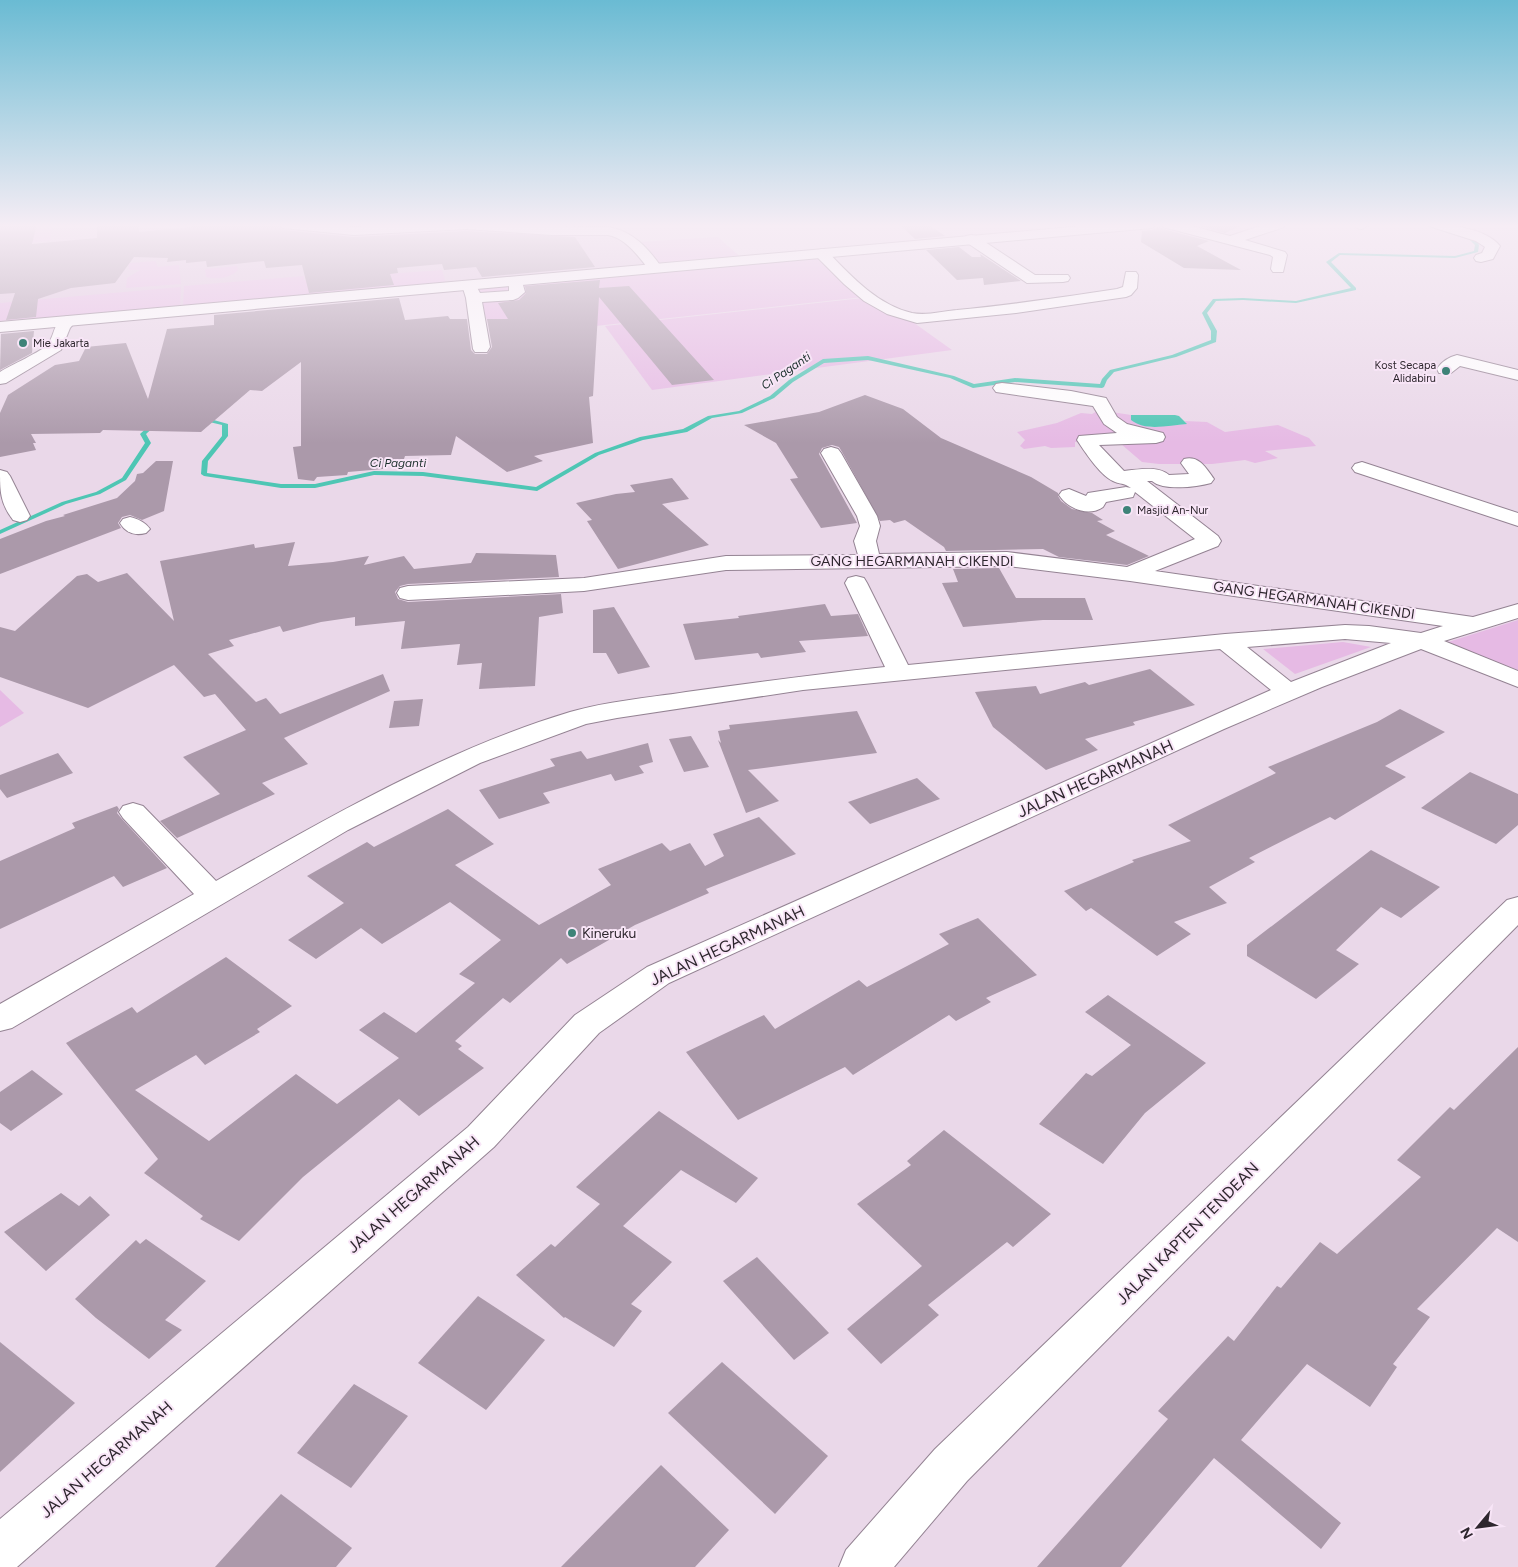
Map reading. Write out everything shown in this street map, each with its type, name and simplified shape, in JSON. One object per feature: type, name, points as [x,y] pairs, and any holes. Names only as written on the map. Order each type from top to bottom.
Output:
[{"type":"street","points":[[0,327],[403,297]]},
{"type":"street","points":[[473,297],[482,347],[480,349]]},
{"type":"street","points":[[870,297],[894,311],[920,318],[970,314],[1093,297]]},
{"type":"street","points":[[0,379],[55,347],[62,326],[68,322]]},
{"type":"street","points":[[1445,368],[1457,360],[1518,375]]},
{"type":"street","points":[[1002,388],[1071,396],[1100,402],[1110,421],[1122,430],[1145,432],[1156,437],[1086,440],[1100,459],[1127,487],[1210,541],[1130,574]]},
{"type":"street","points":[[831,453],[867,516],[870,526],[865,541],[870,560]]},
{"type":"street","points":[[1069,495],[1090,507],[1096,503],[1095,497],[1099,491],[1127,487],[1157,475],[1164,481],[1209,483],[1191,463]]},
{"type":"street","points":[[1362,468],[1518,520]]},
{"type":"street","points":[[0,476],[20,516]]},
{"type":"street","name":"GANG HEGARMANAH CIKENDI","points":[[408,593],[546,588],[612,581],[726,563],[1006,559],[1130,574],[1473,622]]},
{"type":"street","points":[[856,582],[900,674]]},
{"type":"street","name":"JALAN HEGARMANAH","points":[[0,1550],[480,1136],[587,1024],[658,975],[1287,692],[1420,640],[1473,622],[1518,611]]},
{"type":"street","points":[[0,1019],[338,824],[471,757],[571,720],[617,710],[794,684],[1225,641],[1345,632],[1369,633],[1420,640],[1518,680]]},
{"type":"street","points":[[1225,641],[1287,692]]},
{"type":"street","points":[[133,812],[213,896]]},
{"type":"street","name":"JALAN KAPTEN TENDEAN","points":[[863,1567],[951,1465],[1518,907]]},
{"type":"shaded area","points":[[0,297],[313,297],[0,325]]},
{"type":"shaded area","points":[[66,297],[180,297],[180,306],[0,321],[0,303]]},
{"type":"shaded area","points":[[183,297],[284,297],[183,306]]},
{"type":"shaded area","points":[[478,297],[863,297],[494,337]]},
{"type":"shaded area","points":[[863,298],[910,320],[952,350],[652,390],[605,326]]},
{"type":"shaded area","points":[[1099,410],[1131,415],[1132,420],[1150,427],[1186,424],[1185,421],[1207,422],[1225,432],[1278,425],[1309,438],[1316,446],[1265,451],[1278,458],[1255,463],[1245,460],[1212,464],[1159,464],[1142,462],[1121,444],[1110,440],[1075,442],[1075,447],[1051,448],[1045,446],[1024,449],[1020,446],[1025,440],[1017,432],[1057,423],[1081,413],[1092,414]]},
{"type":"shaded area","points":[[1131,415],[1175,415],[1179,416],[1187,424],[1158,427],[1144,426],[1131,420]]},
{"type":"shaded area","points":[[1518,620],[1518,670],[1445,643]]},
{"type":"shaded area","points":[[1343,642],[1371,647],[1295,674],[1263,649]]},
{"type":"shaded area","points":[[0,690],[24,713],[0,727]]},
{"type":"building","points":[[14,297],[44,297],[38,299],[36,317],[6,320]]},
{"type":"building","points":[[522,297],[599,297],[593,396],[589,397],[593,443],[534,456],[543,461],[507,472],[456,436],[451,455],[405,456],[404,459],[384,460],[383,469],[348,472],[347,475],[317,477],[314,481],[298,479],[293,447],[301,446],[301,362],[262,391],[250,390],[201,432],[103,430],[100,433],[31,434],[36,443],[33,443],[36,450],[0,457],[0,413],[8,395],[55,365],[79,361],[86,347],[126,343],[148,399],[167,329],[214,325],[214,315],[399,298],[405,320],[448,316],[450,319],[467,319],[471,350],[475,354],[487,354],[492,347],[487,319],[508,319],[498,303],[519,300]]},
{"type":"building","points":[[599,297],[639,297],[714,380],[672,385]]},
{"type":"building","points":[[34,331],[32,353],[0,370],[1,334]]},
{"type":"building","points":[[865,395],[903,409],[941,438],[1031,477],[1058,493],[1061,501],[1072,509],[1092,513],[1103,520],[1097,521],[1115,531],[1106,535],[1149,556],[1127,565],[1059,557],[1043,549],[946,551],[944,547],[905,520],[894,523],[890,520],[880,521],[839,447],[832,445],[822,448],[819,454],[857,523],[821,528],[790,479],[798,478],[776,443],[744,425],[819,412]]},
{"type":"building","points":[[156,461],[173,461],[164,511],[142,520],[130,515],[122,517],[118,523],[121,528],[0,574],[0,539],[46,521],[65,516],[63,515],[117,498],[135,481],[137,474],[143,473]]},
{"type":"building","points":[[672,478],[689,499],[662,504],[709,545],[618,569],[587,521],[592,520],[576,503],[616,494],[635,492],[630,485]]},
{"type":"building","points":[[295,542],[288,566],[333,562],[369,556],[364,565],[404,556],[414,569],[471,563],[476,553],[556,555],[559,577],[408,584],[400,586],[395,592],[398,599],[408,602],[561,594],[563,613],[539,617],[535,686],[479,689],[482,663],[457,665],[460,644],[401,649],[405,621],[355,626],[355,617],[321,622],[283,632],[280,626],[229,640],[234,646],[208,654],[256,702],[266,698],[280,714],[383,674],[390,691],[284,738],[308,764],[262,783],[275,794],[177,838],[160,821],[220,794],[183,757],[246,730],[215,694],[204,697],[174,665],[88,708],[0,677],[0,627],[15,631],[77,576],[87,574],[98,582],[127,573],[174,621],[160,561],[254,544],[255,548]]},
{"type":"building","points":[[999,568],[1016,598],[1085,598],[1093,620],[1043,620],[963,627],[942,583],[958,582],[953,569]]},
{"type":"building","points":[[825,604],[831,616],[858,614],[868,636],[799,641],[806,652],[761,658],[758,653],[695,660],[683,624],[739,618],[738,616]]},
{"type":"building","points":[[614,607],[650,667],[618,674],[606,653],[593,653],[593,610]]},
{"type":"building","points":[[1150,669],[1195,705],[1133,722],[1135,725],[1085,739],[1098,750],[1046,770],[993,727],[975,692],[1036,686],[1040,694],[1085,682],[1089,685]]},
{"type":"building","points":[[423,699],[419,726],[389,728],[394,701]]},
{"type":"building","points":[[1400,709],[1445,732],[1385,766],[1406,777],[1335,820],[1330,817],[1249,858],[1255,862],[1209,887],[1227,903],[1174,922],[1191,934],[1157,956],[1091,908],[1086,911],[1064,891],[1134,862],[1132,860],[1191,841],[1168,825],[1276,773],[1268,767],[1377,722]]},
{"type":"building","points":[[857,711],[877,753],[748,770],[779,801],[746,813],[718,740],[721,743],[718,731],[730,729],[729,725]]},
{"type":"building","points":[[691,736],[709,767],[684,772],[669,739]]},
{"type":"building","points":[[648,743],[653,762],[639,766],[644,773],[615,781],[611,774],[543,793],[550,803],[499,819],[479,790],[555,766],[550,759],[581,751],[587,759]]},
{"type":"building","points":[[58,753],[73,773],[7,798],[0,789],[0,775]]},
{"type":"building","points":[[1470,772],[1518,794],[1518,825],[1496,844],[1421,808]]},
{"type":"building","points":[[917,778],[940,799],[870,824],[848,802]]},
{"type":"building","points":[[117,806],[119,809],[117,813],[167,868],[123,887],[114,876],[0,929],[0,861],[75,828],[72,823]]},
{"type":"building","points":[[448,809],[494,844],[455,865],[539,925],[611,885],[598,869],[662,843],[670,851],[690,843],[705,866],[724,856],[713,834],[759,817],[796,854],[706,889],[709,893],[635,925],[567,964],[561,958],[510,1003],[503,998],[455,1041],[462,1046],[458,1049],[484,1068],[419,1116],[399,1099],[303,1177],[239,1241],[200,1219],[203,1216],[144,1173],[158,1159],[66,1043],[132,1007],[137,1013],[226,957],[292,1006],[257,1029],[260,1032],[205,1065],[196,1055],[135,1090],[209,1141],[296,1074],[337,1104],[399,1058],[359,1030],[384,1012],[416,1033],[475,983],[459,974],[501,940],[450,902],[382,944],[361,928],[316,959],[288,940],[344,903],[307,876],[367,842],[374,847]]},
{"type":"building","points":[[1371,850],[1440,887],[1401,918],[1381,907],[1336,950],[1359,964],[1316,999],[1247,956],[1247,945]]},
{"type":"building","points":[[978,918],[1037,975],[986,998],[991,1002],[956,1021],[949,1015],[853,1075],[845,1067],[738,1120],[686,1052],[764,1015],[775,1029],[859,980],[867,987],[949,944],[939,934]]},
{"type":"building","points":[[1108,995],[1206,1063],[1145,1113],[1103,1164],[1039,1124],[1086,1073],[1092,1076],[1131,1045],[1085,1012]]},
{"type":"building","points":[[1518,1047],[1518,1242],[1497,1228],[1417,1309],[1430,1317],[1393,1364],[1397,1367],[1370,1407],[1307,1364],[1241,1440],[1341,1523],[1321,1549],[1214,1458],[1121,1567],[1037,1567],[1168,1419],[1158,1411],[1228,1336],[1234,1341],[1277,1286],[1281,1288],[1320,1242],[1337,1254],[1421,1177],[1397,1160],[1450,1107],[1454,1110]]},
{"type":"building","points":[[32,1070],[63,1094],[11,1131],[0,1123],[0,1092]]},
{"type":"building","points":[[659,1111],[758,1178],[736,1203],[681,1170],[623,1226],[672,1262],[631,1304],[642,1311],[614,1347],[564,1318],[516,1275],[551,1244],[555,1247],[600,1204],[576,1187]]},
{"type":"building","points":[[944,1130],[1051,1214],[1013,1247],[1007,1242],[928,1305],[939,1315],[881,1364],[847,1329],[922,1266],[857,1204],[911,1165],[907,1161]]},
{"type":"building","points":[[61,1193],[79,1206],[90,1196],[110,1215],[46,1271],[4,1232]]},
{"type":"building","points":[[146,1239],[206,1281],[165,1320],[182,1330],[149,1359],[96,1318],[75,1299],[136,1240],[140,1244]]},
{"type":"building","points":[[757,1257],[829,1333],[794,1360],[723,1281]]},
{"type":"building","points":[[478,1296],[545,1340],[486,1410],[418,1363]]},
{"type":"building","points":[[0,1342],[75,1403],[0,1472]]},
{"type":"building","points":[[722,1362],[828,1456],[775,1514],[668,1413]]},
{"type":"building","points":[[354,1384],[408,1416],[351,1488],[297,1453]]},
{"type":"building","points":[[661,1465],[729,1530],[695,1567],[561,1567]]},
{"type":"building","points":[[281,1494],[352,1548],[336,1567],[215,1567]]},
{"type":"waterway","name":"Ci Paganti","points":[[203,419],[225,424],[225,436],[205,461],[204,474],[281,486],[315,486],[374,473],[423,474],[537,489],[597,454],[642,438],[685,431],[710,417],[740,412],[772,397],[791,381],[823,361],[868,358],[952,377],[973,386],[1015,380],[1102,386],[1104,380],[1112,371],[1174,356],[1214,341],[1214,331],[1204,313],[1215,300],[1243,299],[1296,302],[1318,297]]},
{"type":"waterway","name":"Ci Paganti","points":[[0,532],[64,503],[98,493],[124,479],[148,443],[143,434],[154,424]]},
{"type":"place","name":"Mie Jakarta","points":[[23,343]]},
{"type":"place","name":"Kost Secapa Alidabiru","points":[[1446,371]]},
{"type":"place","name":"Masjid An-Nur","points":[[1127,510]]},
{"type":"place","name":"Kineruku","points":[[572,933]]}]
